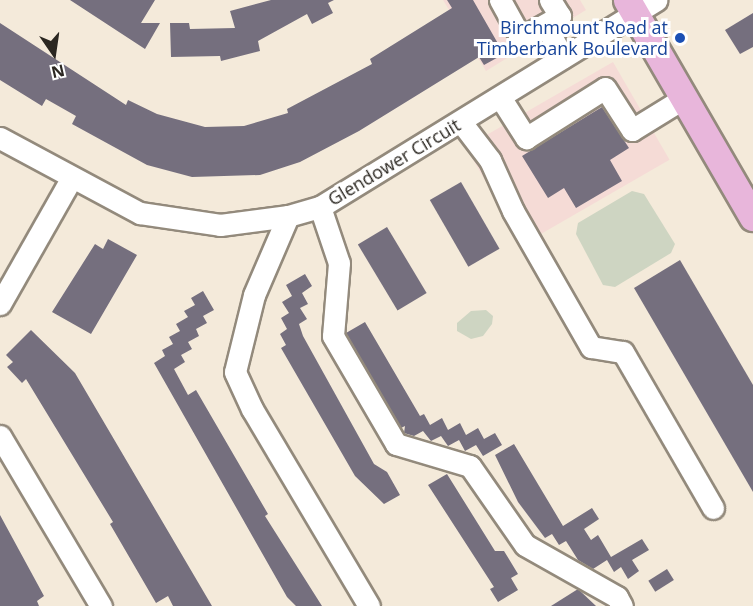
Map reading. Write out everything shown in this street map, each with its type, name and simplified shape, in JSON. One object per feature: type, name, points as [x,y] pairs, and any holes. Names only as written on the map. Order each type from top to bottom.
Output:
[{"type":"main road","points":[[639,4],[684,98],[753,217]]},
{"type":"street","points":[[506,2],[521,38],[560,16],[550,0]]},
{"type":"street","name":"Glendower Circuit","points":[[0,138],[71,179],[140,213],[175,222],[220,225],[288,216],[321,207],[563,57],[639,4]]},
{"type":"street","points":[[545,25],[563,57]]},
{"type":"street","points":[[500,97],[526,138],[605,88],[632,130],[684,98]]},
{"type":"street","points":[[461,122],[490,160],[513,212],[591,347],[623,352],[713,508]]},
{"type":"street","points":[[0,304],[71,179]]},
{"type":"street","points":[[321,207],[339,263],[333,336],[396,444],[470,466],[525,545],[617,597],[622,606]]},
{"type":"street","points":[[288,216],[254,295],[235,372],[252,409],[369,606]]},
{"type":"street","points":[[0,436],[101,606]]},
{"type":"shaded area","points":[[443,0],[580,0],[586,10],[486,71]]},
{"type":"shaded area","points":[[613,62],[670,160],[522,245],[466,147]]},
{"type":"green space","points":[[632,191],[644,194],[675,244],[671,253],[615,287],[603,285],[576,234],[578,223]]},
{"type":"green space","points":[[486,310],[493,316],[492,324],[483,336],[471,339],[457,331],[457,323],[471,311]]},
{"type":"building","points":[[70,0],[155,0],[141,23],[160,23],[145,49]]},
{"type":"building","points":[[271,0],[334,0],[328,3],[333,13],[312,24],[307,14],[258,41],[260,51],[221,61],[220,56],[171,57],[170,23],[189,23],[190,29],[235,28],[230,11]]},
{"type":"building","points":[[447,0],[473,0],[504,54],[484,65],[479,57],[359,131],[300,162],[260,175],[192,177],[147,165],[72,124],[76,116],[46,99],[42,106],[0,80],[0,23],[126,105],[128,100],[157,114],[205,127],[244,126],[288,113],[287,109],[372,64],[370,59],[452,8]]},
{"type":"building","points":[[753,13],[753,47],[740,54],[725,30]]},
{"type":"building","points":[[602,107],[629,148],[610,160],[622,181],[576,208],[564,188],[548,198],[522,156]]},
{"type":"building","points":[[461,182],[500,249],[468,267],[430,200]]},
{"type":"building","points":[[387,227],[427,293],[398,311],[358,245]]},
{"type":"building","points":[[108,239],[137,255],[91,334],[52,312],[95,244],[103,249]]},
{"type":"building","points":[[680,260],[753,385],[753,492],[634,288]]},
{"type":"building","points":[[305,274],[312,286],[302,293],[308,304],[300,308],[307,319],[299,324],[303,336],[374,464],[387,472],[400,495],[384,504],[355,476],[281,348],[286,345],[280,334],[287,329],[281,318],[289,313],[282,302],[292,296],[286,285]]},
{"type":"building","points":[[203,291],[214,310],[203,316],[207,323],[196,329],[199,336],[188,342],[192,349],[181,355],[185,362],[174,369],[188,395],[196,390],[268,514],[265,516],[322,606],[296,606],[287,597],[154,363],[165,356],[162,350],[173,344],[169,337],[180,331],[176,324],[188,317],[184,311],[195,305],[191,298]]},
{"type":"building","points":[[365,322],[420,416],[424,414],[430,425],[442,418],[448,430],[460,423],[466,435],[478,428],[484,439],[495,433],[502,445],[483,456],[476,445],[465,451],[459,440],[448,446],[441,436],[431,441],[423,431],[414,436],[404,433],[405,426],[401,428],[346,333]]},
{"type":"building","points":[[31,330],[75,373],[212,606],[173,606],[168,596],[156,603],[110,524],[113,522],[26,379],[22,383],[7,367],[13,362],[6,355]]},
{"type":"building","points":[[514,444],[563,526],[592,508],[599,519],[584,529],[591,540],[598,535],[611,557],[642,539],[649,550],[632,560],[639,571],[628,579],[621,567],[614,572],[607,560],[593,569],[578,560],[566,541],[559,545],[552,534],[545,538],[518,502],[495,455]]},
{"type":"building","points":[[447,474],[495,551],[504,551],[518,574],[511,578],[518,590],[498,602],[490,589],[494,587],[428,485]]},
{"type":"building","points":[[0,515],[44,596],[37,601],[39,606],[0,606]]},
{"type":"building","points":[[667,569],[674,580],[655,592],[648,581]]},
{"type":"building","points":[[578,589],[596,606],[551,606]]},
{"type":"place","name":"Birchmount Road at Timberbank Boulevard","points":[[680,38]]}]
